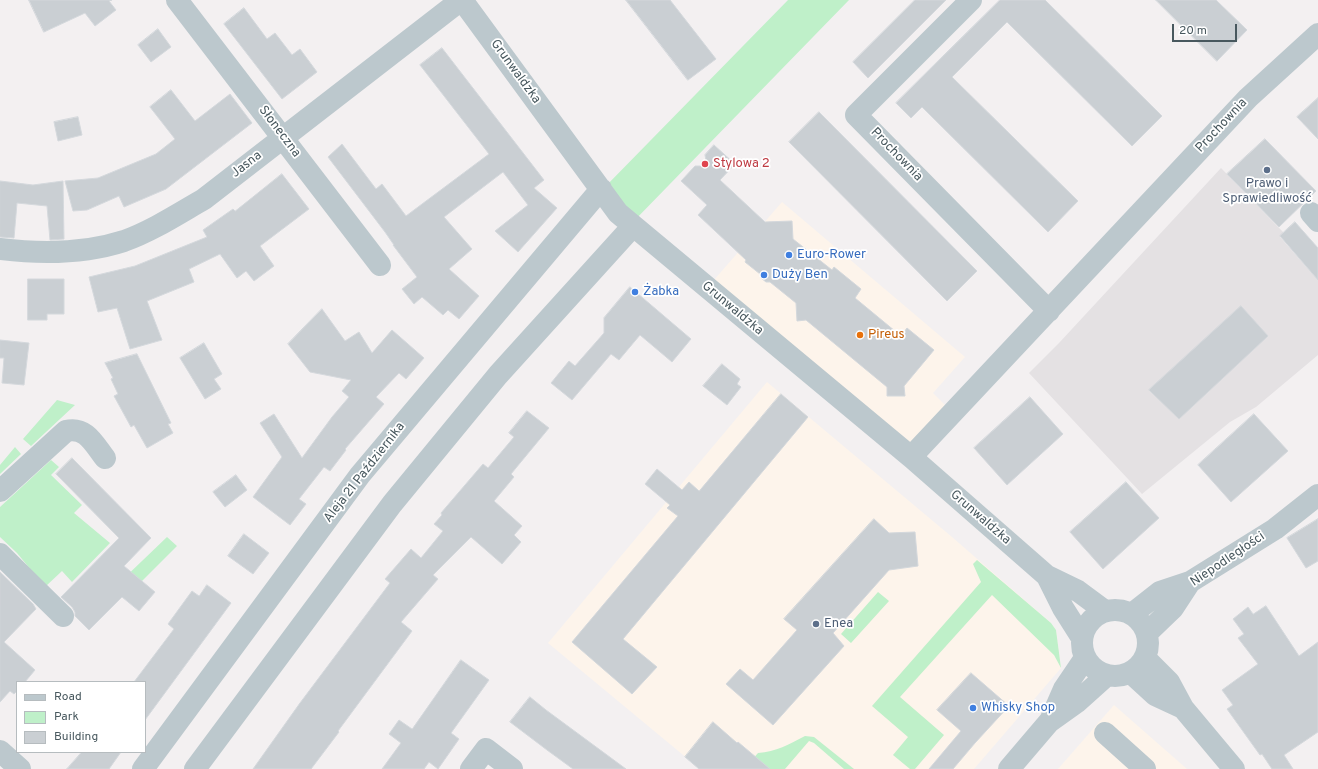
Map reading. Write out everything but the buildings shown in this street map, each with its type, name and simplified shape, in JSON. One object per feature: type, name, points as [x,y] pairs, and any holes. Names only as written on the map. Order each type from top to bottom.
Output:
[{"type":"street","name":"Słoneczna","points":[[178,0],[380,265]]},
{"type":"street","name":"Jasna","points":[[0,249],[21,252],[64,251],[95,248],[124,241],[147,232],[204,199],[462,0]]},
{"type":"street","name":"Grunwaldzka","points":[[462,0],[618,213],[911,457],[1047,576],[1078,591],[1105,611]]},
{"type":"street","name":"Prochownia","points":[[971,0],[856,115],[1048,311]]},
{"type":"street","name":"Prochownia","points":[[911,457],[1248,98],[1318,34]]},
{"type":"street","name":"Aleja 21 Października","points":[[143,769],[360,475],[601,189]]},
{"type":"street","points":[[196,769],[392,504],[498,375],[633,226]]},
{"type":"street","points":[[0,492],[66,431],[78,430],[83,432],[105,458]]},
{"type":"street","name":"Niepodległości","points":[[1147,634],[1172,608],[1190,582],[1275,529],[1318,495]]},
{"type":"street","points":[[0,554],[63,616]]},
{"type":"street","name":"Grunwaldzka","points":[[1047,576],[1083,648]]},
{"type":"street","points":[[1132,614],[1160,592],[1190,582]]},
{"type":"street","points":[[1049,722],[1083,648],[1085,629],[1090,621],[1105,611],[1126,611],[1141,622],[1147,634],[1148,647],[1146,658],[1139,667],[1131,673],[1120,676],[1106,676],[1090,666],[1083,648]]},
{"type":"street","points":[[1146,658],[1169,682],[1183,708],[1234,769]]},
{"type":"street","points":[[1131,673],[1155,695],[1183,708]]},
{"type":"street","points":[[1009,769],[1049,722],[1077,702],[1106,676]]},
{"type":"street","points":[[1105,733],[1145,769]]},
{"type":"street","points":[[471,769],[486,749],[512,769]]},
{"type":"street","points":[[0,751],[20,769]]},
{"type":"shaded area","points":[[1221,168],[1284,233],[1280,237],[1318,280],[1318,355],[1256,407],[1230,422],[1142,494],[1029,373],[1059,343]]},
{"type":"shaded area","points":[[782,202],[965,357],[933,393],[953,413],[911,457],[707,288]]},
{"type":"shaded area","points":[[767,382],[952,537],[1051,623],[1056,630],[1061,668],[974,769],[700,769],[548,643]]},
{"type":"shaded area","points":[[1114,705],[1187,769],[1058,769]]},
{"type":"green space","points":[[788,0],[849,0],[632,223],[603,189]]},
{"type":"green space","points":[[57,400],[75,405],[31,446],[23,439]]},
{"type":"green space","points":[[15,447],[21,454],[0,474],[0,465]]},
{"type":"green space","points":[[51,460],[59,467],[51,475],[82,505],[74,513],[110,543],[72,582],[62,571],[45,587],[17,553],[0,537],[0,507]]},
{"type":"green space","points":[[167,537],[177,546],[132,593],[118,584]]},
{"type":"green space","points":[[977,560],[1051,623],[1056,630],[1061,668],[1054,655],[992,595],[900,697],[944,735],[915,769],[910,769],[893,755],[908,737],[872,706],[981,582],[973,564]]},
{"type":"green space","points":[[878,592],[889,601],[851,643],[841,634]]},
{"type":"green space","points":[[805,736],[814,737],[854,769],[844,769],[814,743],[809,741],[785,769],[744,769],[758,753],[777,749]]},
{"type":"place","name":"Stylowa 2","points":[[705,164]]},
{"type":"place","name":"Prawo i Sprawiedliwość","points":[[1267,170]]},
{"type":"place","name":"Euro-Rower","points":[[789,255]]},
{"type":"place","name":"Duży Ben","points":[[764,275]]},
{"type":"place","name":"Żabka","points":[[635,292]]},
{"type":"place","name":"Pireus","points":[[860,335]]},
{"type":"place","name":"Enea","points":[[816,624]]},
{"type":"place","name":"Whisky Shop","points":[[973,708]]}]
